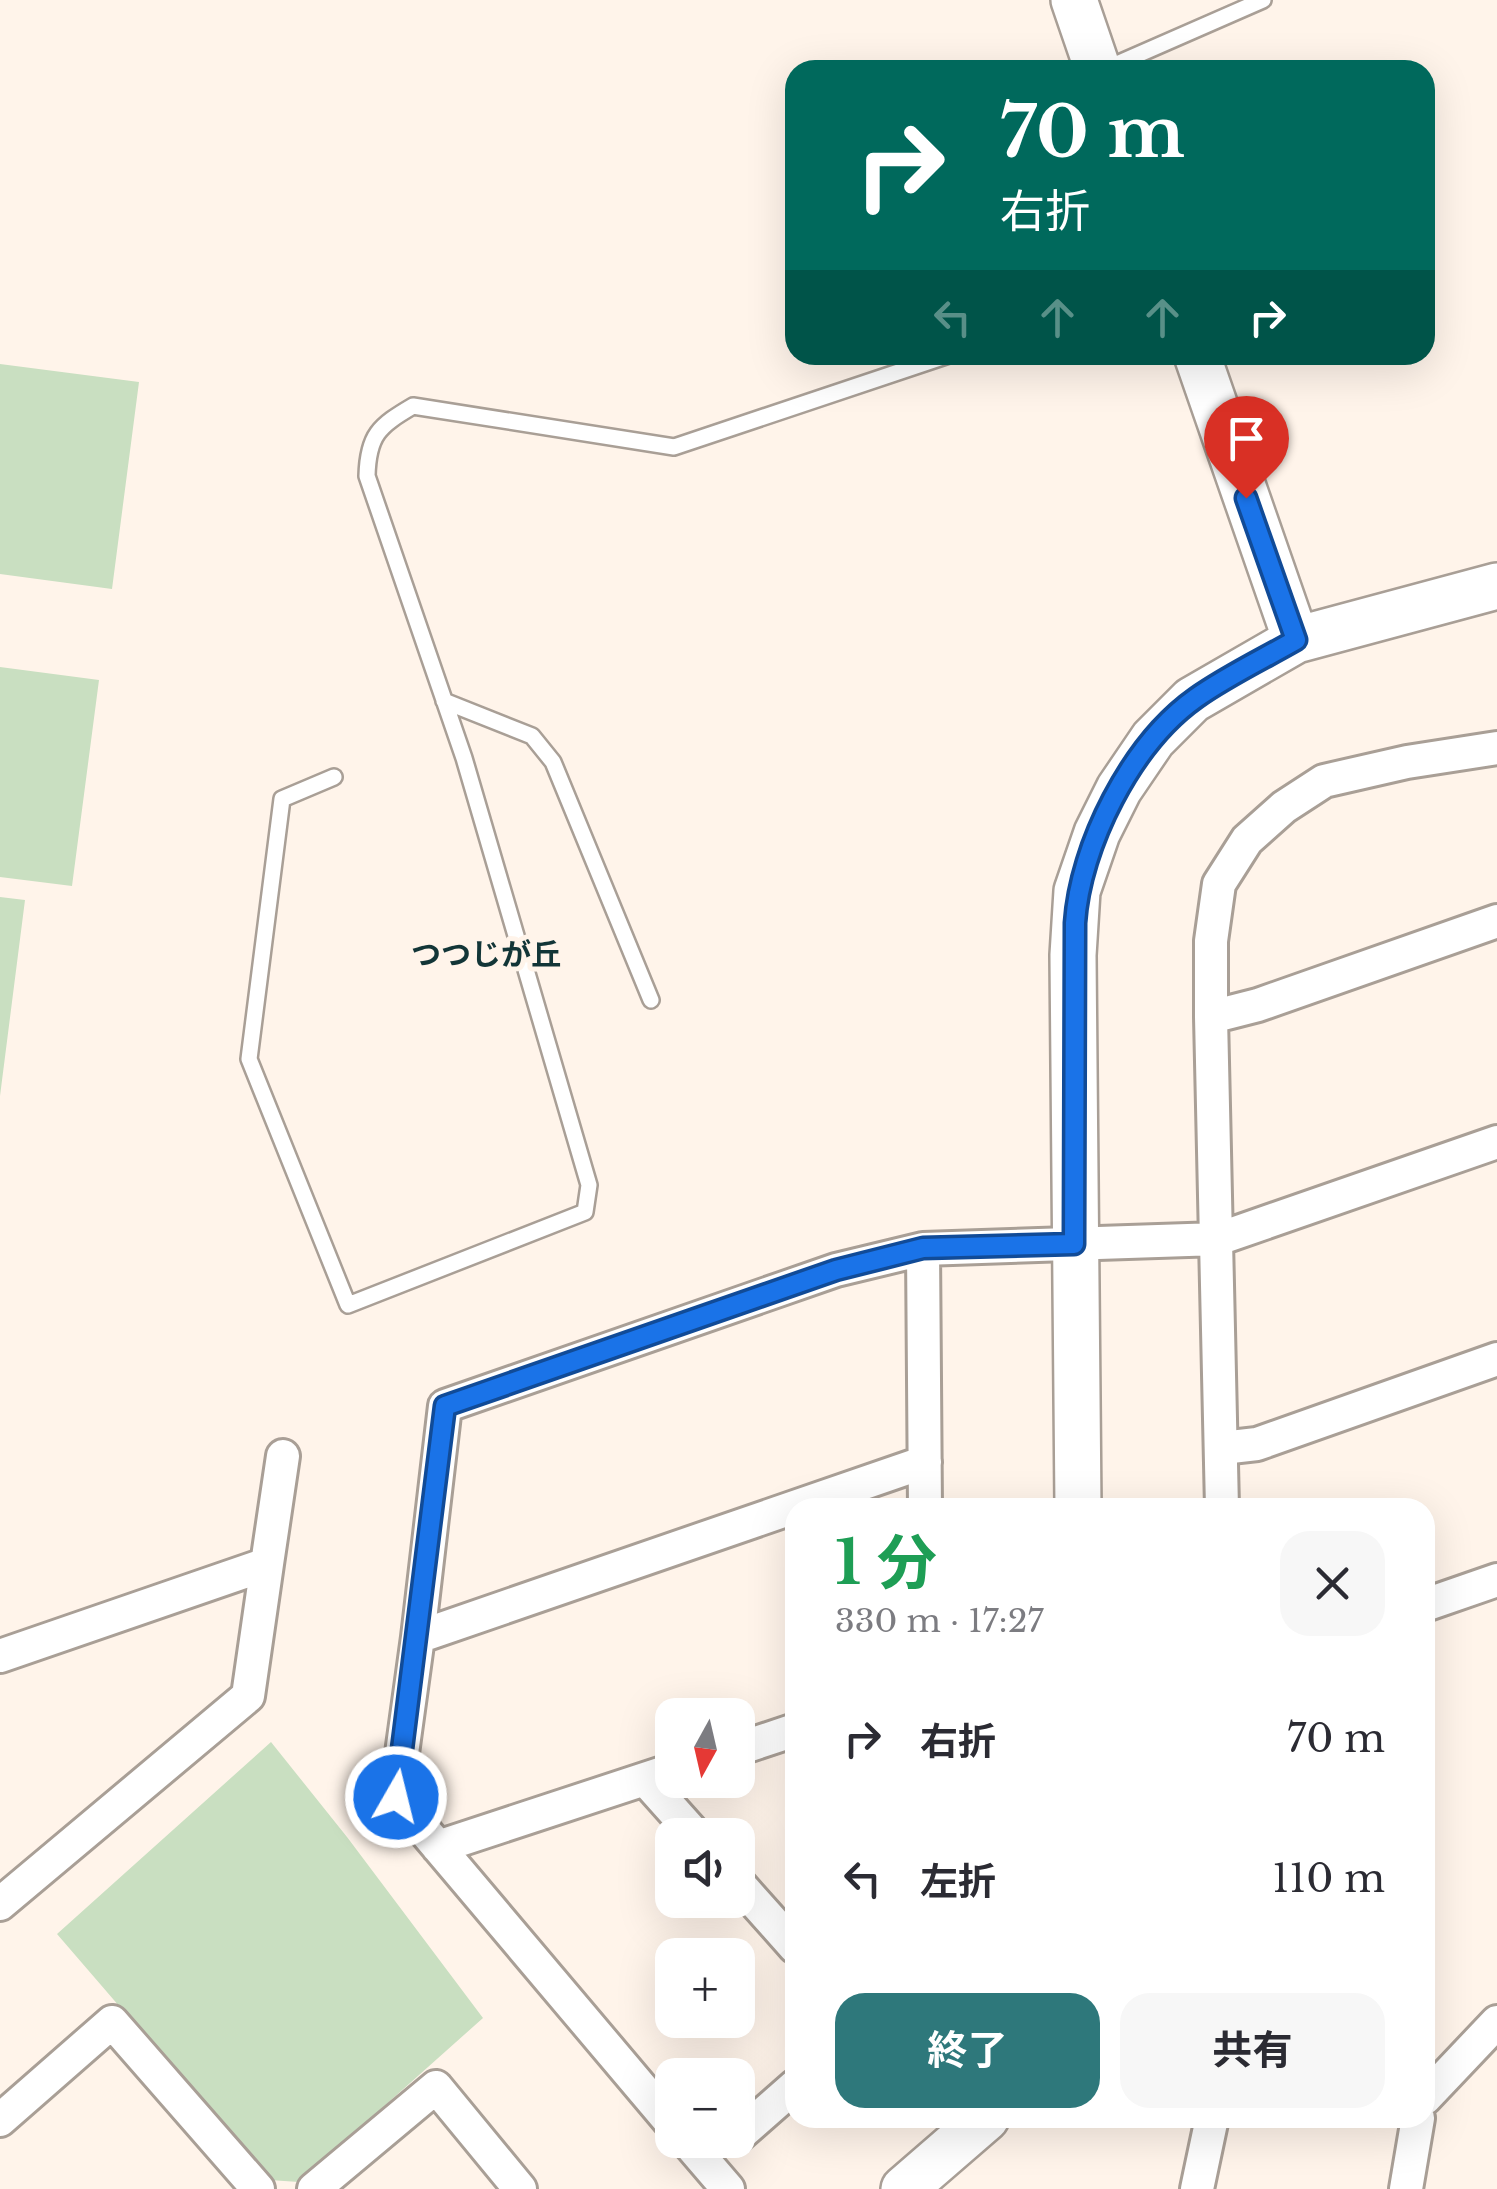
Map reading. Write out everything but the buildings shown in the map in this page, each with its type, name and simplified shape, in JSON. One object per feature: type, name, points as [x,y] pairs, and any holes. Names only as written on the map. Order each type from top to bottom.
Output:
[{"type":"street","points":[[1074,0],[1096,60]]},
{"type":"street","points":[[1200,365],[1296,640]]},
{"type":"street","points":[[1078,1498],[1075,923],[1077,891],[1096,832],[1119,789],[1153,740],[1192,700],[1296,640],[1497,586]]},
{"type":"street","points":[[1222,1498],[1211,1017],[1211,941],[1220,884],[1247,840],[1284,807],[1324,781],[1497,748]]},
{"type":"street","points":[[1211,1017],[1258,1005],[1497,921]]},
{"type":"street","points":[[655,2104],[396,1797],[445,1406],[836,1270],[923,1248],[1218,1239],[1497,1142]]},
{"type":"street","points":[[923,1248],[925,1498]]},
{"type":"street","points":[[1222,1448],[1257,1444],[1497,1359]]},
{"type":"street","points":[[0,1904],[248,1696],[283,1456]]},
{"type":"street","points":[[820,1498],[925,1462]]},
{"type":"street","points":[[418,1636],[785,1510]]},
{"type":"street","points":[[0,1656],[267,1564]]},
{"type":"street","points":[[1435,1602],[1497,1580]]},
{"type":"street","points":[[755,1743],[785,1733]]},
{"type":"street","points":[[438,1847],[655,1775]]},
{"type":"street","points":[[755,1902],[785,1936]]},
{"type":"street","points":[[0,2120],[112,2022],[258,2189]]},
{"type":"street","points":[[1435,2087],[1497,2022]]},
{"type":"street","points":[[314,2189],[436,2086],[520,2189]]},
{"type":"street","points":[[755,2121],[785,2095]]},
{"type":"street","points":[[904,2189],[974,2128]]},
{"type":"street","points":[[1198,2189],[1210,2128]]},
{"type":"street","points":[[1406,2189],[1416,2128]]},
{"type":"street","points":[[701,2158],[728,2189]]},
{"type":"lane","points":[[1123,60],[1263,0]]},
{"type":"lane","points":[[334,777],[282,798],[249,1059],[348,1304],[585,1212],[589,1185],[444,701],[367,476],[367,448],[383,424],[412,406],[674,446],[920,365]]},
{"type":"lane","points":[[444,701],[532,736],[553,762],[651,1000]]},
{"type":"green space","points":[[0,364],[139,382],[112,589],[0,574]]},
{"type":"green space","points":[[0,667],[99,680],[72,886],[0,877]]},
{"type":"green space","points":[[0,897],[25,900],[0,1096]]},
{"type":"green space","points":[[271,1742],[483,2018],[299,2182],[269,2180],[57,1934]]},
{"type":"district","name":"つつじが丘","points":[[486,955]]},
{"type":"route","points":[[396,1797],[445,1406],[892,1254],[923,1248],[1074,1244],[1073,955],[1077,891],[1096,832],[1119,789],[1153,740],[1192,700],[1296,640],[1246,498]]}]
